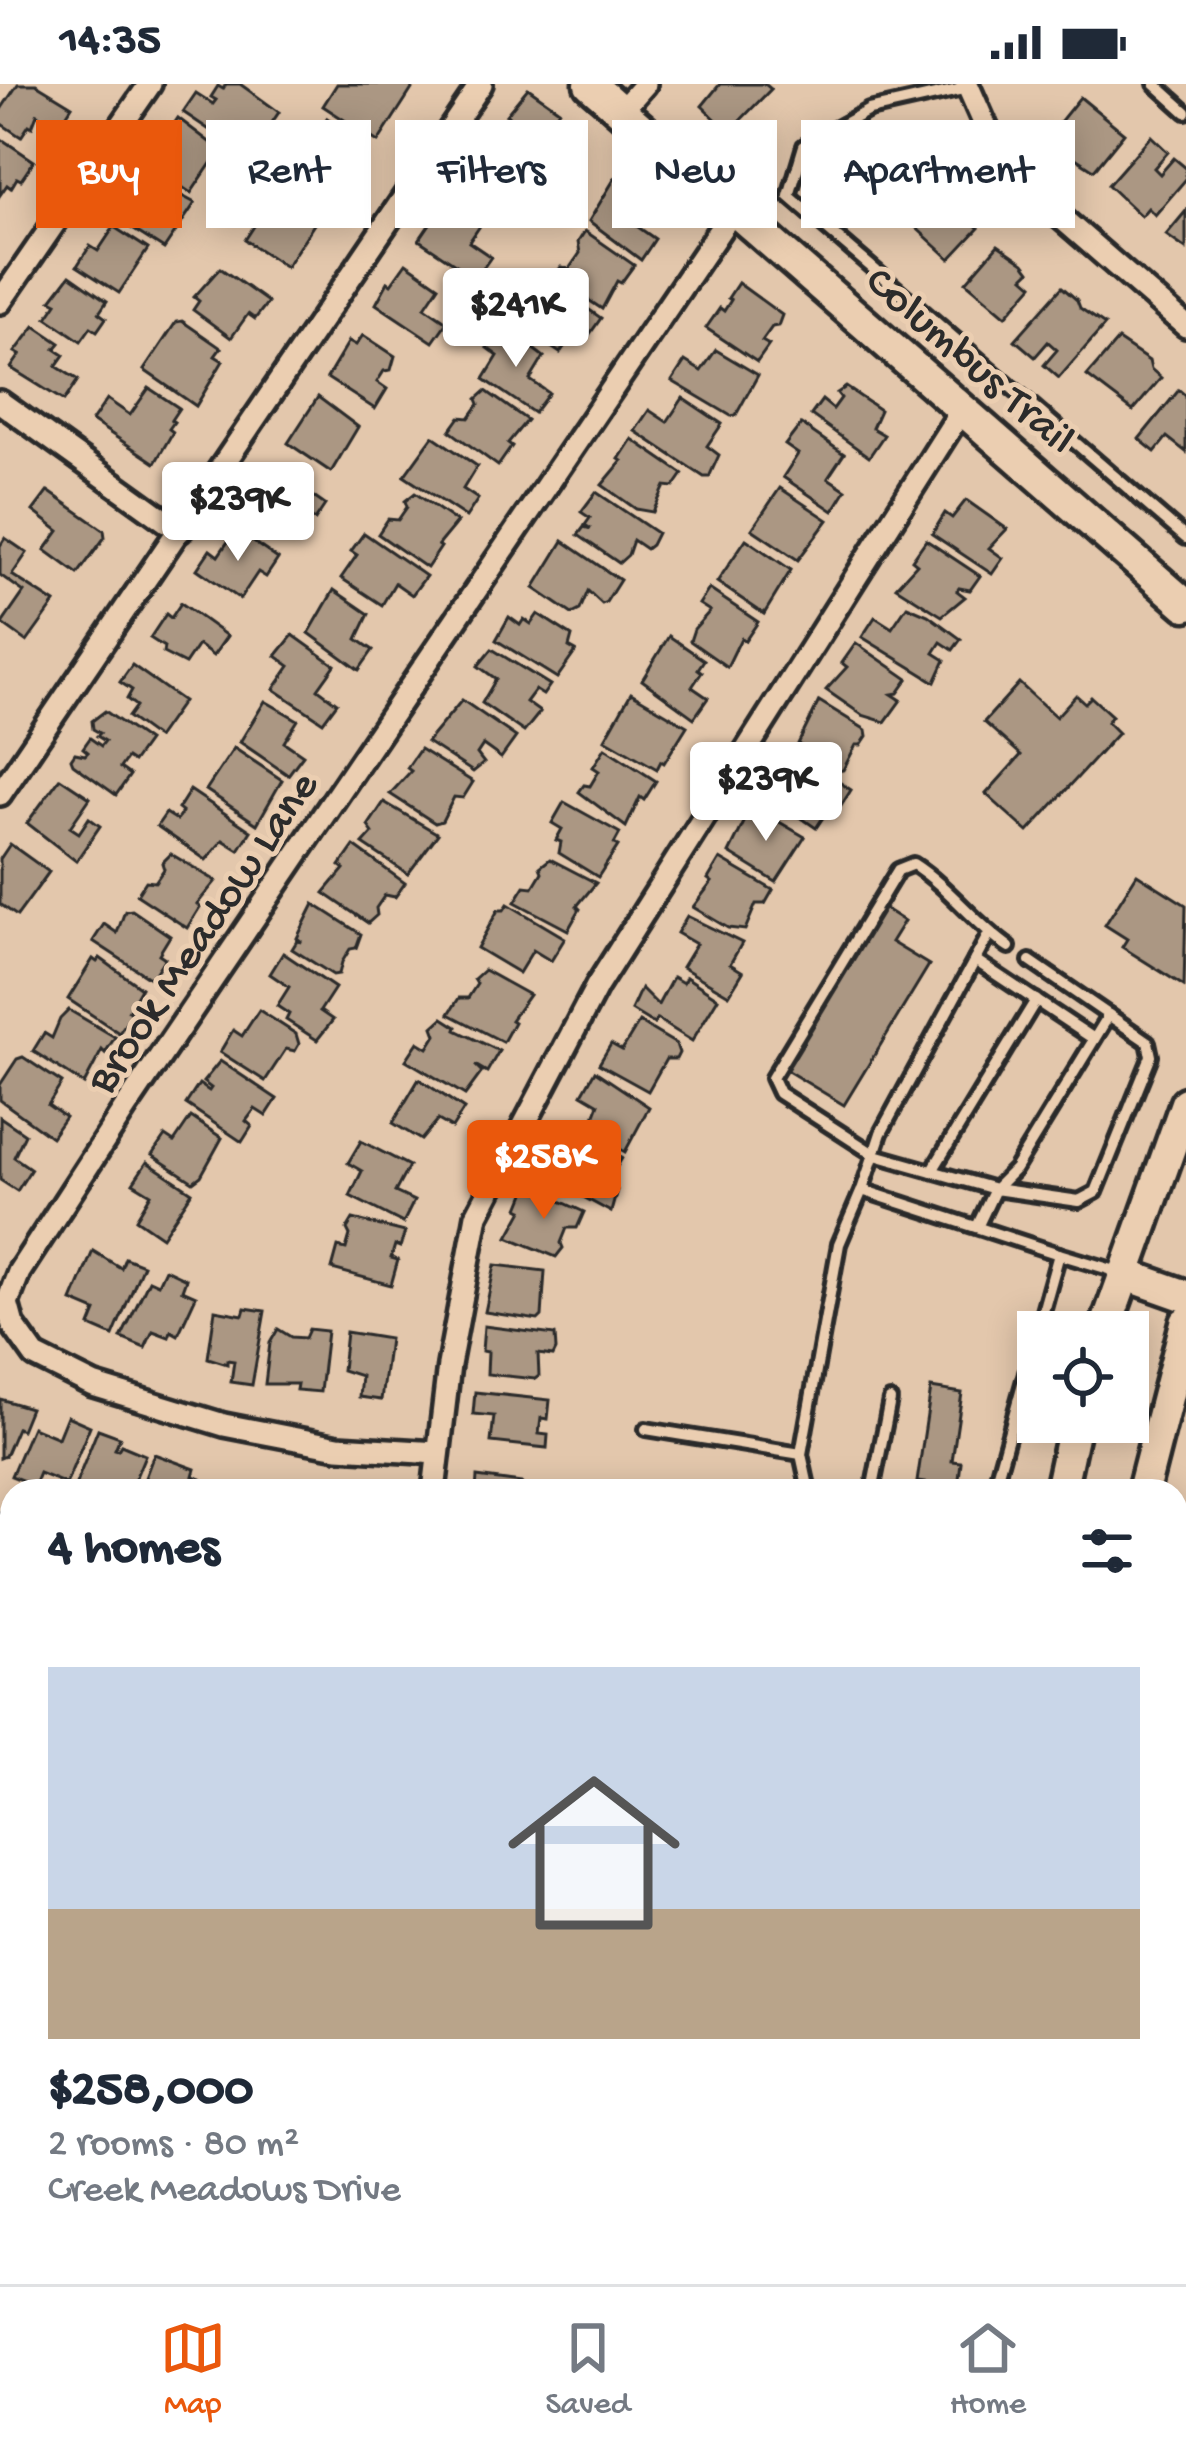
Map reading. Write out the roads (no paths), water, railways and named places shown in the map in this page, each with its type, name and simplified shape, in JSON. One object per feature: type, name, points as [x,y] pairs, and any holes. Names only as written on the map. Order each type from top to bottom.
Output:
[{"type":"street","points":[[0,302],[150,84]]},
{"type":"street","points":[[0,794],[481,84]]},
{"type":"street","name":"Columbus Trail","points":[[590,84],[631,120]]},
{"type":"street","points":[[621,111],[645,84]]},
{"type":"street","points":[[967,86],[1004,168],[1186,326]]},
{"type":"street","name":"Brook Meadow Lane","points":[[438,1453],[338,1447],[224,1425],[94,1385],[35,1356],[13,1324],[7,1303],[19,1272],[126,1107],[721,228]]},
{"type":"street","name":"Columbus Trail","points":[[756,228],[1186,604]]},
{"type":"street","points":[[0,402],[179,531]]},
{"type":"street","points":[[435,1479],[448,1365],[477,1215],[597,986],[963,408]]},
{"type":"street","points":[[1112,1311],[1186,1103]]},
{"type":"street","points":[[1124,1274],[1186,1296]]},
{"type":"street","points":[[1146,1479],[1186,1323]]},
{"type":"street","points":[[1063,1479],[1070,1443]]},
{"type":"lane","points":[[1155,84],[1186,112]]},
{"type":"lane","points":[[967,86],[869,110],[804,146],[789,196],[1186,538]]},
{"type":"lane","points":[[1009,947],[914,863],[898,870],[772,1078],[788,1102],[875,1155],[995,1189],[1079,1201],[1096,1192],[1151,1056],[1148,1042],[1030,961]]},
{"type":"lane","points":[[806,1479],[801,1454],[839,1244],[880,1133],[989,934]]},
{"type":"lane","points":[[975,960],[1094,1039]]},
{"type":"lane","points":[[932,1171],[1036,1000]]},
{"type":"lane","points":[[977,1226],[995,1189],[1015,1168],[1109,1015]]},
{"type":"lane","points":[[862,1190],[1124,1274]]},
{"type":"lane","points":[[996,1479],[1059,1254]]},
{"type":"lane","points":[[874,1479],[890,1400]]},
{"type":"lane","points":[[646,1429],[801,1454]]}]
